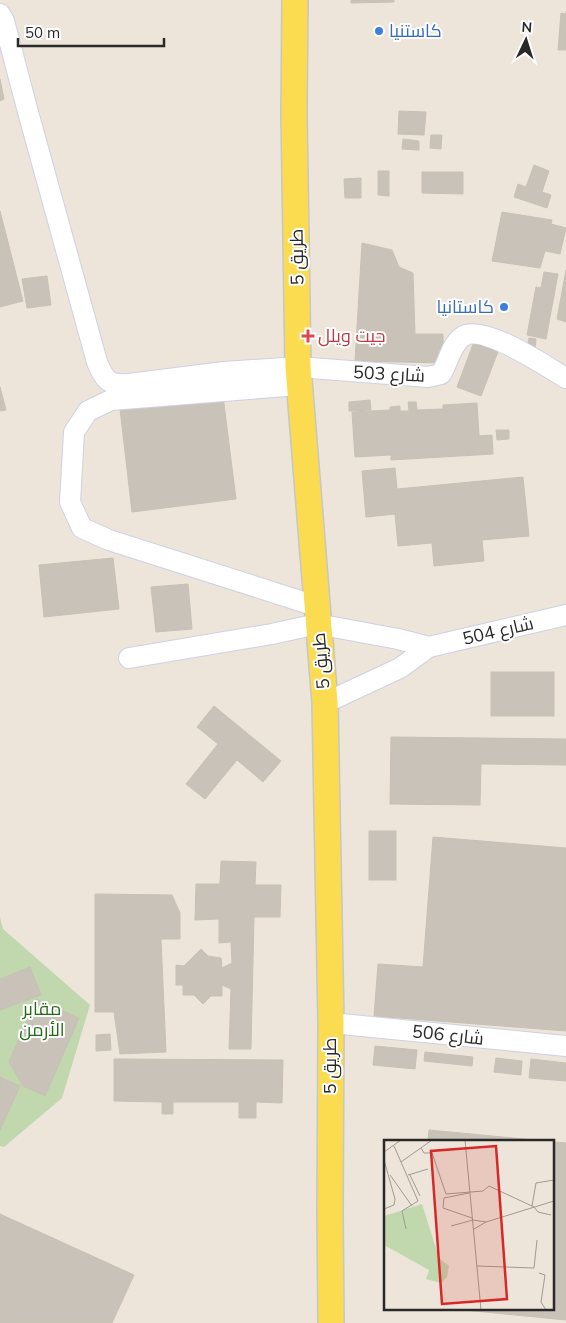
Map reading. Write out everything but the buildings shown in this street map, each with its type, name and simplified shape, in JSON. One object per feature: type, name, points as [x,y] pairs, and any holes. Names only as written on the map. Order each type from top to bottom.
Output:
[{"type":"main road","name":"طريق 5","points":[[295,0],[294,113],[298,376],[325,703],[331,1023],[331,1323]]},
{"type":"street","points":[[0,14],[4,21],[97,362],[107,381],[114,385],[129,384],[224,372],[298,376]]},
{"type":"street","name":"شارع 503","points":[[298,376],[428,377],[441,374],[461,337],[470,334],[480,334],[516,348],[566,378]]},
{"type":"street","name":"شارع 504","points":[[298,376],[111,400],[88,411],[74,432],[70,502],[82,528],[109,540],[317,615],[429,647]]},
{"type":"street","points":[[129,658],[272,634],[317,615]]},
{"type":"street","name":"شارع 504","points":[[325,703],[400,668],[429,647],[566,615]]},
{"type":"street","name":"شارع 506","points":[[331,1023],[566,1046]]},
{"type":"green space","name":"مقابر الأرمن","points":[[0,917],[3,929],[90,1005],[62,1098],[4,1147],[0,1146]]},
{"type":"place","name":"كاستنيا","points":[[379,31]]},
{"type":"place","name":"كاستانيا","points":[[504,307]]},
{"type":"place","name":"جيت ويلل","points":[[308,336]]}]
